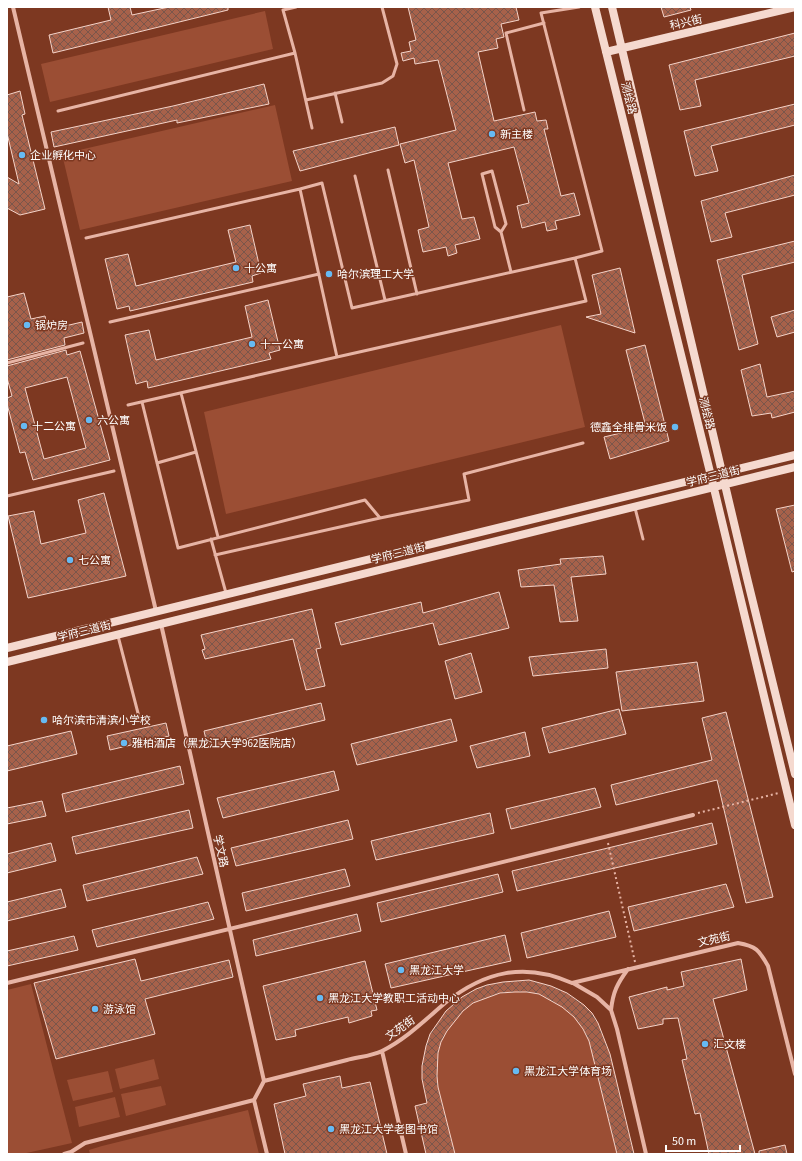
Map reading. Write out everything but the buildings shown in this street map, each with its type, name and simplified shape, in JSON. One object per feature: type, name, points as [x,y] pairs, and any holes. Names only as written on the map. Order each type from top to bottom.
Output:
[{"type":"main road","name":"测绘路","points":[[595,7],[795,824]]},
{"type":"main road","name":"测绘路","points":[[612,7],[795,774]]},
{"type":"main road","name":"科兴街","points":[[606,52],[795,7]]},
{"type":"main road","name":"学府三道街","points":[[7,648],[795,455]]},
{"type":"main road","name":"学府三道街","points":[[7,662],[795,467]]},
{"type":"street","points":[[13,7],[156,612]]},
{"type":"street","name":"学文路","points":[[161,624],[264,1081]]},
{"type":"street","points":[[7,983],[693,814]]},
{"type":"street","name":"文苑街","points":[[264,1081],[382,1051],[413,1031],[458,994],[481,980],[493,976],[508,972],[522,972],[559,977],[572,983],[738,943],[749,945],[761,953],[768,966],[788,1050]]},
{"type":"street","points":[[628,969],[615,988],[612,1010],[646,1154]]},
{"type":"street","points":[[572,983],[597,998],[612,1010]]},
{"type":"street","points":[[795,1048],[788,1050],[795,1074]]},
{"type":"street","points":[[382,1051],[406,1154]]},
{"type":"street","points":[[264,1081],[254,1100],[267,1154]]},
{"type":"street","points":[[64,1154],[71,1153],[85,1143],[254,1100]]},
{"type":"lane","points":[[296,7],[283,8],[312,128]]},
{"type":"lane","points":[[306,100],[382,83],[393,76],[397,64],[382,7]]},
{"type":"lane","points":[[86,238],[322,183],[352,308],[602,251],[540,7]]},
{"type":"lane","points":[[541,13],[579,7]]},
{"type":"lane","points":[[524,110],[506,33],[544,23]]},
{"type":"lane","points":[[58,111],[294,53]]},
{"type":"lane","points":[[335,93],[342,122]]},
{"type":"lane","points":[[388,170],[417,294]]},
{"type":"lane","points":[[501,232],[506,224],[492,171],[482,174],[495,226],[501,232],[511,272]]},
{"type":"lane","points":[[355,176],[385,300]]},
{"type":"lane","points":[[300,189],[337,357]]},
{"type":"lane","points":[[128,405],[586,301],[574,258]]},
{"type":"lane","points":[[110,322],[319,274]]},
{"type":"lane","points":[[7,363],[83,343]]},
{"type":"lane","points":[[181,393],[218,537]]},
{"type":"lane","points":[[142,402],[178,548],[366,500],[380,518]]},
{"type":"lane","points":[[215,555],[380,518],[469,500],[464,474],[583,443]]},
{"type":"lane","points":[[157,463],[196,452]]},
{"type":"lane","points":[[7,496],[114,471]]},
{"type":"lane","points":[[634,506],[643,539]]},
{"type":"lane","points":[[211,539],[226,594]]},
{"type":"lane","points":[[117,634],[139,717]]},
{"type":"path","points":[[693,814],[787,791]]},
{"type":"path","points":[[606,836],[636,967]]},
{"type":"shaded area","points":[[265,11],[273,49],[50,102],[41,64]]},
{"type":"shaded area","points":[[275,105],[292,181],[80,230],[62,154]]},
{"type":"shaded area","points":[[561,325],[585,427],[226,514],[204,412]]},
{"type":"shaded area","points":[[31,984],[72,1143],[22,1154],[7,1154],[7,990]]},
{"type":"shaded area","name":"黑龙江大学体育场","points":[[515,992],[539,994],[555,1001],[569,1012],[581,1026],[589,1041],[617,1154],[455,1154],[438,1087],[437,1059],[441,1043],[455,1020],[470,1005],[488,997]]},
{"type":"shaded area","points":[[154,1059],[159,1079],[120,1089],[115,1069]]},
{"type":"shaded area","points":[[108,1071],[113,1092],[73,1101],[67,1080]]},
{"type":"shaded area","points":[[161,1086],[166,1105],[126,1116],[121,1094]]},
{"type":"shaded area","points":[[115,1097],[120,1117],[79,1127],[75,1107]]},
{"type":"shaded area","points":[[248,1110],[259,1154],[90,1154],[89,1150],[102,1146]]},
{"type":"place","name":"新主楼","points":[[492,134]]},
{"type":"place","name":"企业孵化中心","points":[[22,155]]},
{"type":"place","name":"十公寓","points":[[236,268]]},
{"type":"place","name":"哈尔滨理工大学","points":[[329,274]]},
{"type":"place","name":"锅炉房","points":[[27,325]]},
{"type":"place","name":"十一公寓","points":[[252,344]]},
{"type":"place","name":"六公寓","points":[[89,420]]},
{"type":"place","name":"十二公寓","points":[[24,426]]},
{"type":"place","name":"德鑫全排骨米饭","points":[[675,427]]},
{"type":"place","name":"七公寓","points":[[70,560]]},
{"type":"place","name":"哈尔滨市清滨小学校","points":[[44,720]]},
{"type":"place","name":"雅柏酒店（黑龙江大学962医院店）","points":[[124,743]]},
{"type":"place","name":"黑龙江大学","points":[[401,970]]},
{"type":"place","name":"黑龙江大学教职工活动中心","points":[[320,998]]},
{"type":"place","name":"游泳馆","points":[[95,1009]]},
{"type":"place","name":"汇文楼","points":[[705,1044]]},
{"type":"place","name":"黑龙江大学体育场","points":[[516,1071]]},
{"type":"place","name":"黑龙江大学老图书馆","points":[[331,1129]]}]
